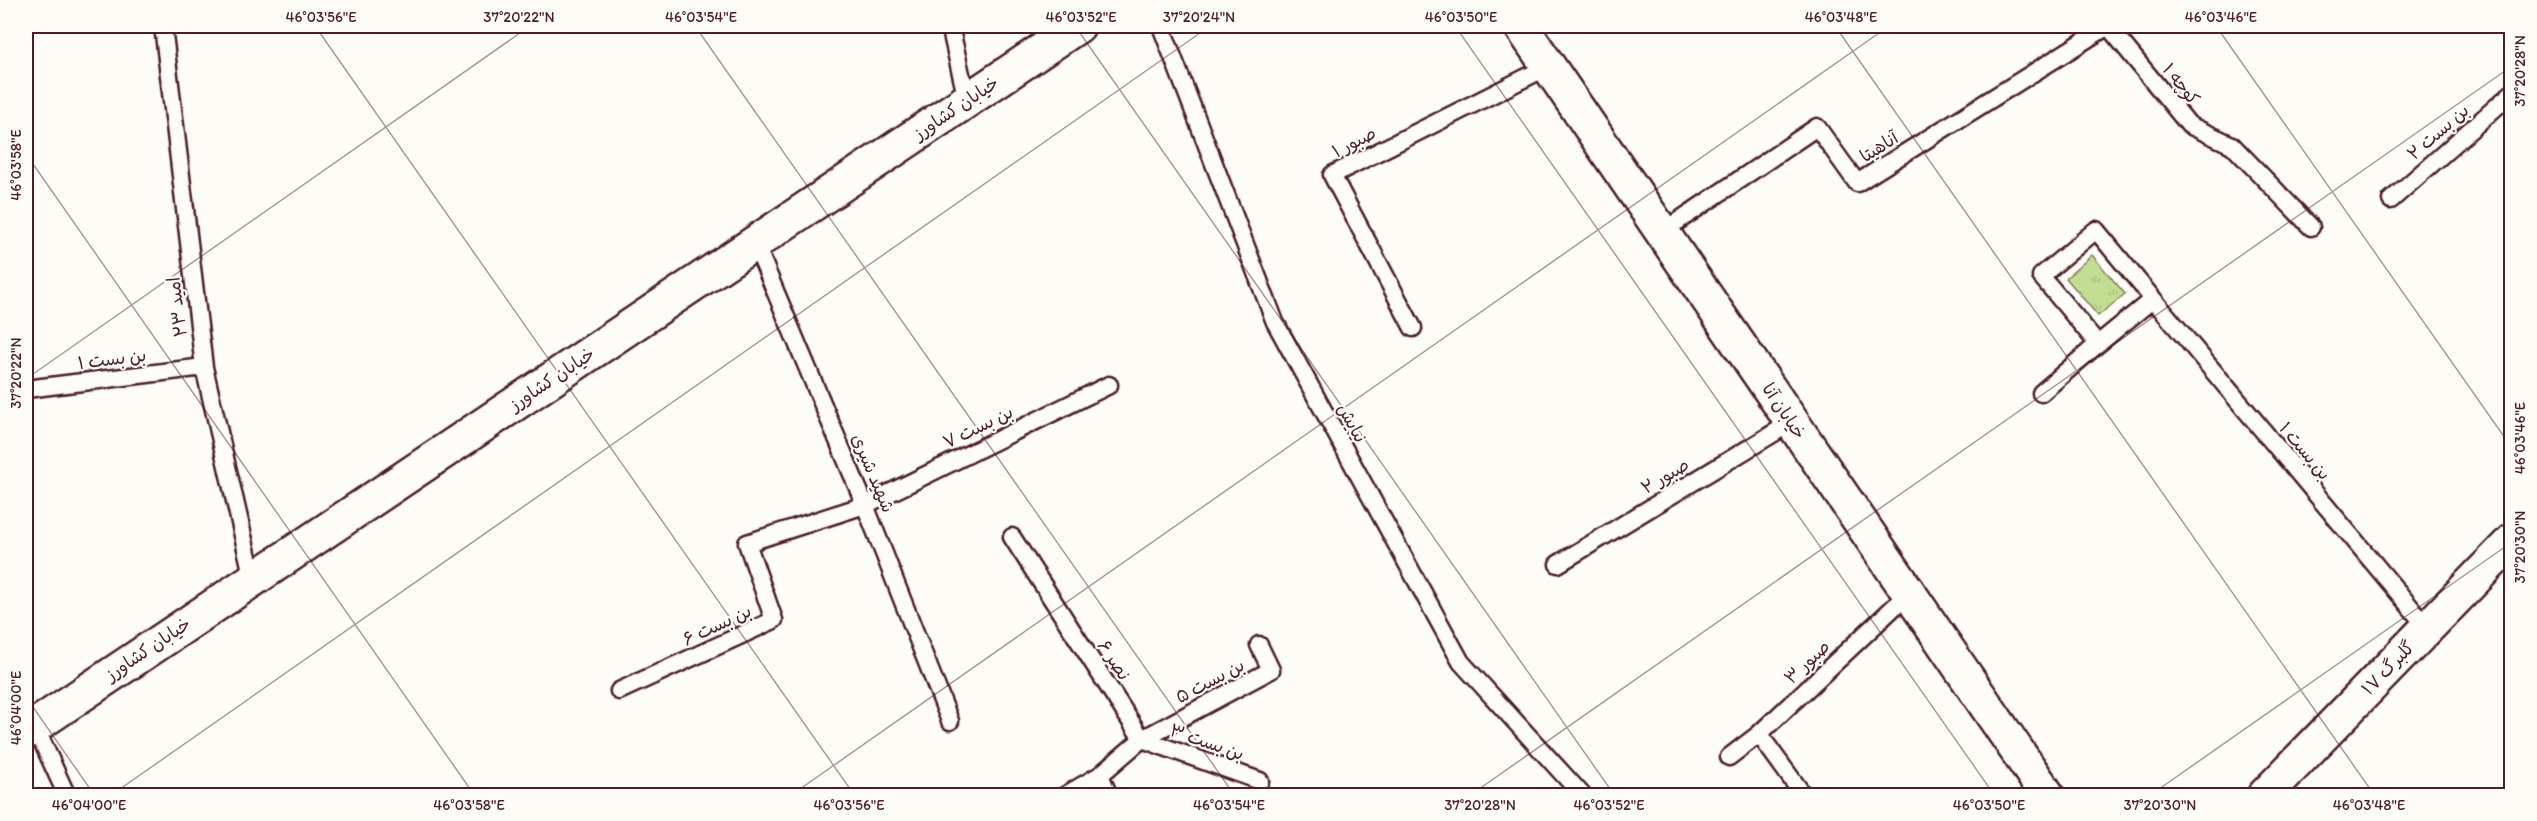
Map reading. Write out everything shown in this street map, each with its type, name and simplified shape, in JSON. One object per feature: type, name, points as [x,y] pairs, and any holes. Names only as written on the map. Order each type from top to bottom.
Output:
[{"type":"street","name":"خیابان کشاورز","points":[[30,729],[1078,26]]},
{"type":"street","name":"خیابان آنا","points":[[1521,26],[2048,795]]},
{"type":"street","name":"گلبرگ ۱۷","points":[[2264,795],[2511,541]]},
{"type":"lane","name":"امید ۲۳","points":[[163,26],[204,367],[253,579]]},
{"type":"lane","points":[[950,26],[967,100]]},
{"type":"lane","name":"نیایش","points":[[1161,26],[1275,322],[1455,652],[1461,662],[1584,795]]},
{"type":"lane","name":"کوچه ۱","points":[[2108,26],[2189,125],[2232,145],[2311,227]]},
{"type":"lane","name":"آناهیتا","points":[[1662,232],[1817,127],[1857,183],[2108,26]]},
{"type":"lane","name":"صبور ۱","points":[[1413,328],[1332,175],[1549,66]]},
{"type":"lane","name":"بن بست ۲","points":[[2391,200],[2511,93]]},
{"type":"lane","name":"بن بست ۱","points":[[2098,344],[2041,276],[2096,230],[2427,627]]},
{"type":"lane","name":"شهید شیری","points":[[755,243],[865,505],[951,721]]},
{"type":"lane","points":[[2041,393],[2153,299]]},
{"type":"lane","name":"بن بست ۱","points":[[26,389],[204,367]]},
{"type":"lane","name":"بن بست ۷","points":[[865,505],[1108,385]]},
{"type":"lane","name":"صبور ۲","points":[[1558,564],[1792,422]]},
{"type":"lane","name":"بن بست ۶","points":[[619,691],[774,620],[747,543],[865,505]]},
{"type":"lane","name":"نصر ۶","points":[[1012,537],[1142,739]]},
{"type":"lane","name":"صبور ۳","points":[[1729,757],[1759,734],[1909,593]]},
{"type":"lane","name":"بن بست ۵","points":[[1142,739],[1271,670],[1259,645]]},
{"type":"lane","points":[[30,729],[67,795]]},
{"type":"lane","points":[[1759,734],[1804,795]]},
{"type":"lane","points":[[1064,795],[1100,774],[1142,739]]},
{"type":"lane","name":"بن بست ۳","points":[[1142,739],[1260,781]]},
{"type":"lane","points":[[1100,774],[1109,795]]},
{"type":"green space","points":[[2092,255],[2125,294],[2098,316],[2066,278]]}]
